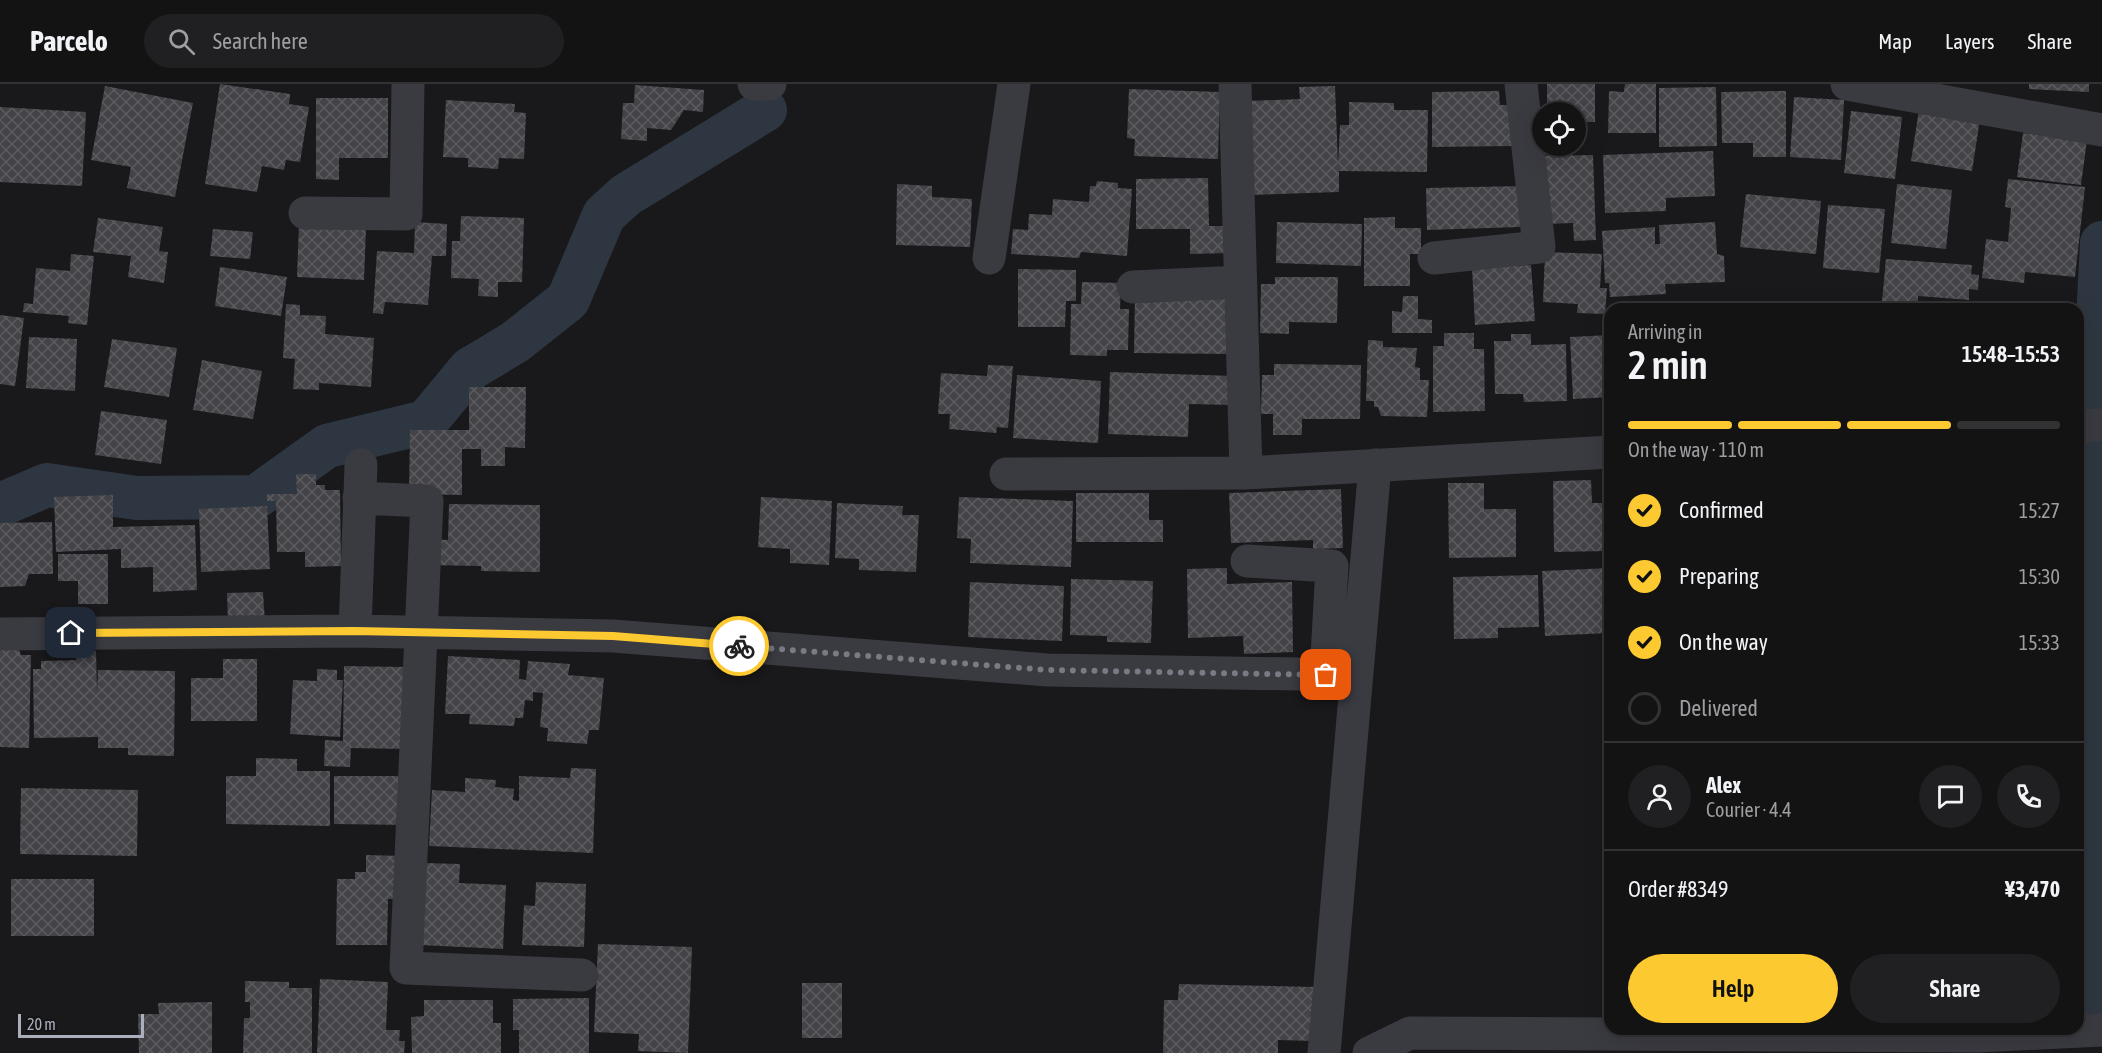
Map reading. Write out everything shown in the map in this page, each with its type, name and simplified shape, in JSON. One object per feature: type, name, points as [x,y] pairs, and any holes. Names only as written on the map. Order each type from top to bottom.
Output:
[{"type":"street","points":[[305,213],[406,214],[408,84]]},
{"type":"street","points":[[754,84],[770,84]]},
{"type":"street","points":[[989,258],[1014,84]]},
{"type":"street","points":[[1235,84],[1246,473]]},
{"type":"street","points":[[1434,258],[1539,247],[1521,84]]},
{"type":"street","points":[[1847,84],[1905,89],[2102,130]]},
{"type":"street","points":[[1133,287],[1240,282]]},
{"type":"street","points":[[2084,426],[2102,425]]},
{"type":"street","points":[[1006,474],[1246,473],[1604,452]]},
{"type":"street","points":[[355,631],[361,465]]},
{"type":"street","points":[[1324,1053],[1341,675],[1375,465]]},
{"type":"street","points":[[359,498],[427,501],[406,968],[582,975]]},
{"type":"street","points":[[1247,561],[1332,566],[1341,675]]},
{"type":"street","points":[[0,634],[355,631],[613,636],[1048,670],[1341,675]]},
{"type":"street","points":[[2084,1031],[2102,1030]]},
{"type":"street","points":[[1369,1053],[1410,1033],[1604,1034]]},
{"type":"street","points":[[1789,1035],[1999,1035]]},
{"type":"building","points":[[220,84],[290,94],[289,104],[309,107],[300,162],[286,160],[284,170],[262,166],[257,192],[205,184]]},
{"type":"building","points":[[1547,84],[1595,84],[1595,122],[1586,122],[1586,102],[1547,102]]},
{"type":"building","points":[[1625,84],[1656,84],[1656,133],[1608,133],[1609,91],[1624,92]]},
{"type":"building","points":[[2029,84],[2089,84],[2089,92],[2029,89]]},
{"type":"building","points":[[635,85],[704,90],[703,112],[684,110],[671,130],[647,128],[647,141],[621,139],[623,103],[634,103]]},
{"type":"building","points":[[105,86],[193,103],[175,197],[127,188],[131,167],[91,160]]},
{"type":"building","points":[[1335,86],[1338,165],[1340,125],[1349,125],[1349,102],[1394,103],[1394,110],[1428,110],[1427,172],[1339,171],[1339,192],[1250,195],[1247,101],[1300,99],[1299,87]]},
{"type":"building","points":[[1716,87],[1717,146],[1659,147],[1659,88]]},
{"type":"building","points":[[1129,89],[1220,92],[1218,159],[1134,156],[1135,139],[1127,138]]},
{"type":"building","points":[[1499,91],[1500,105],[1512,105],[1512,146],[1432,147],[1432,92]]},
{"type":"building","points":[[1786,91],[1786,157],[1753,157],[1753,143],[1722,143],[1721,92]]},
{"type":"building","points":[[1794,97],[1844,100],[1841,160],[1790,157]]},
{"type":"building","points":[[316,98],[388,98],[388,158],[339,158],[339,180],[316,179]]},
{"type":"building","points":[[446,100],[515,104],[514,112],[526,113],[524,159],[499,158],[498,169],[468,167],[468,158],[443,157]]},
{"type":"building","points":[[0,107],[86,112],[82,186],[0,182]]},
{"type":"building","points":[[1919,110],[1980,119],[1972,171],[1911,161]]},
{"type":"building","points":[[1851,111],[1902,117],[1895,179],[1844,173]]},
{"type":"building","points":[[2023,133],[2087,140],[2081,185],[2017,177]]},
{"type":"building","points":[[1713,151],[1715,196],[1666,198],[1666,211],[1605,213],[1603,155]]},
{"type":"building","points":[[1593,155],[1596,240],[1574,241],[1573,223],[1544,224],[1541,156]]},
{"type":"building","points":[[1208,178],[1209,226],[1228,226],[1229,253],[1190,254],[1190,229],[1136,229],[1136,179]]},
{"type":"building","points":[[2008,179],[2085,187],[2075,277],[2025,272],[2024,283],[1982,278],[1986,239],[2008,242],[2011,208],[2005,207]]},
{"type":"building","points":[[1097,181],[1118,183],[1118,188],[1132,189],[1127,256],[1081,252],[1079,258],[1011,254],[1013,229],[1028,230],[1029,214],[1052,215],[1053,199],[1089,202],[1090,186],[1096,186]]},
{"type":"building","points":[[897,184],[932,186],[932,197],[972,199],[970,247],[896,245]]},
{"type":"building","points":[[1897,184],[1952,190],[1946,249],[1891,243]]},
{"type":"building","points":[[1519,186],[1520,227],[1427,230],[1426,188]]},
{"type":"building","points":[[1746,194],[1821,201],[1816,254],[1740,247]]},
{"type":"building","points":[[1828,205],[1885,209],[1879,273],[1823,268]]},
{"type":"building","points":[[461,216],[524,218],[522,282],[498,282],[498,297],[478,296],[479,279],[451,278],[452,241],[460,241]]},
{"type":"building","points":[[1395,217],[1395,228],[1421,228],[1421,254],[1410,254],[1410,286],[1364,286],[1364,218]]},
{"type":"building","points":[[98,218],[163,227],[159,251],[168,252],[164,283],[128,277],[131,256],[93,252]]},
{"type":"building","points":[[415,222],[447,224],[446,256],[432,256],[428,305],[385,302],[383,314],[373,313],[377,251],[414,253]]},
{"type":"building","points":[[1277,222],[1362,224],[1361,266],[1276,263]]},
{"type":"building","points":[[1715,222],[1717,254],[1724,256],[1725,282],[1665,284],[1666,294],[1610,297],[1609,283],[1605,283],[1602,231],[1655,227],[1655,244],[1660,244],[1659,225]]},
{"type":"building","points":[[299,225],[366,228],[364,280],[297,277]]},
{"type":"building","points":[[213,229],[253,232],[250,259],[210,256]]},
{"type":"building","points":[[1545,252],[1602,254],[1600,288],[1607,288],[1604,314],[1577,313],[1578,304],[1543,302]]},
{"type":"building","points":[[71,254],[94,256],[87,325],[68,323],[69,316],[23,312],[24,303],[33,304],[36,268],[70,271]]},
{"type":"building","points":[[1886,259],[1972,265],[1971,274],[1979,275],[1978,290],[1969,289],[1969,300],[1918,296],[1918,303],[1882,301]]},
{"type":"building","points":[[1531,265],[1535,321],[1475,325],[1472,268]]},
{"type":"building","points":[[220,267],[287,277],[281,316],[215,306]]},
{"type":"building","points":[[1018,269],[1076,270],[1076,301],[1066,301],[1065,327],[1018,327]]},
{"type":"building","points":[[1275,277],[1338,277],[1337,323],[1289,322],[1289,334],[1260,333],[1261,284],[1275,284]]},
{"type":"building","points":[[1082,282],[1121,283],[1120,309],[1129,309],[1128,350],[1107,350],[1107,356],[1070,355],[1071,304],[1081,304]]},
{"type":"building","points":[[1135,294],[1228,295],[1227,354],[1134,353]]},
{"type":"building","points":[[1403,296],[1418,296],[1418,319],[1432,320],[1432,333],[1392,333],[1392,311],[1402,312]]},
{"type":"building","points":[[286,304],[300,305],[300,315],[326,316],[325,334],[374,338],[371,387],[319,383],[319,390],[293,389],[295,359],[283,358]]},
{"type":"building","points":[[0,315],[24,318],[15,386],[0,384]]},
{"type":"building","points":[[1444,333],[1474,333],[1474,349],[1484,349],[1485,411],[1433,412],[1433,346],[1444,346]]},
{"type":"building","points":[[1511,334],[1531,334],[1531,345],[1566,344],[1567,401],[1524,402],[1523,394],[1495,394],[1494,341],[1511,341]]},
{"type":"building","points":[[1604,335],[1604,397],[1573,399],[1570,337]]},
{"type":"building","points":[[29,337],[77,339],[75,391],[26,388]]},
{"type":"building","points":[[112,339],[177,348],[169,397],[104,387]]},
{"type":"building","points":[[1368,340],[1383,341],[1383,347],[1417,348],[1415,367],[1420,368],[1420,380],[1429,380],[1427,417],[1381,416],[1378,407],[1374,407],[1374,401],[1366,401]]},
{"type":"building","points":[[202,360],[262,371],[253,419],[193,410]]},
{"type":"building","points":[[1274,364],[1361,365],[1360,419],[1302,419],[1302,435],[1273,435],[1273,414],[1261,414],[1262,375],[1274,375]]},
{"type":"building","points":[[988,365],[1013,366],[1008,428],[997,427],[996,433],[949,429],[950,414],[938,414],[941,373],[987,376]]},
{"type":"building","points":[[1110,372],[1234,376],[1233,405],[1189,404],[1188,437],[1108,434]]},
{"type":"building","points":[[1017,375],[1101,381],[1098,443],[1013,438]]},
{"type":"building","points":[[469,387],[526,387],[525,448],[505,447],[505,466],[481,466],[481,449],[462,449],[462,495],[409,494],[410,430],[469,430]]},
{"type":"building","points":[[101,411],[167,420],[161,464],[95,455]]},
{"type":"building","points":[[296,474],[316,474],[316,485],[325,485],[325,490],[340,490],[341,566],[305,567],[305,552],[277,552],[276,501],[267,501],[267,494],[297,494]]},
{"type":"building","points":[[1591,480],[1592,503],[1604,503],[1604,551],[1554,552],[1553,481]]},
{"type":"building","points":[[1448,483],[1484,483],[1484,509],[1516,509],[1516,557],[1449,558]]},
{"type":"building","points":[[1341,489],[1343,548],[1313,549],[1313,540],[1231,543],[1229,493]]},
{"type":"building","points":[[1076,493],[1149,493],[1149,520],[1163,520],[1163,542],[1076,542]]},
{"type":"building","points":[[113,495],[113,527],[195,525],[197,590],[153,592],[153,567],[121,568],[121,549],[56,552],[54,497]]},
{"type":"building","points":[[761,497],[832,501],[829,565],[790,563],[790,549],[758,547]]},
{"type":"building","points":[[959,497],[1073,501],[1071,567],[970,563],[971,539],[957,538]]},
{"type":"building","points":[[837,503],[903,506],[902,515],[919,515],[916,572],[859,570],[859,559],[835,558]]},
{"type":"building","points":[[449,504],[540,505],[540,572],[481,571],[481,566],[427,565],[427,539],[448,540]]},
{"type":"building","points":[[267,506],[270,569],[201,572],[199,509]]},
{"type":"building","points":[[52,522],[53,574],[29,574],[25,586],[0,587],[0,523]]},
{"type":"building","points":[[58,554],[108,554],[108,604],[78,604],[78,581],[58,581]]},
{"type":"building","points":[[1227,568],[1227,584],[1292,582],[1293,652],[1244,654],[1243,636],[1188,638],[1187,569]]},
{"type":"building","points":[[1604,568],[1604,633],[1545,636],[1542,571]]},
{"type":"building","points":[[1538,575],[1539,627],[1498,628],[1498,638],[1454,639],[1453,577]]},
{"type":"building","points":[[1071,579],[1153,581],[1151,643],[1107,642],[1107,636],[1070,635]]},
{"type":"building","points":[[970,582],[1064,586],[1062,641],[968,637]]},
{"type":"building","points":[[263,592],[265,622],[228,623],[227,593]]},
{"type":"building","points":[[0,650],[19,650],[21,655],[31,655],[29,748],[0,747]]},
{"type":"building","points":[[76,651],[96,651],[97,692],[98,670],[175,671],[174,756],[128,755],[128,748],[98,748],[98,737],[34,738],[33,669],[41,669],[41,661],[76,660]]},
{"type":"building","points":[[448,656],[520,660],[519,679],[526,680],[528,661],[570,664],[568,675],[604,678],[599,730],[589,730],[587,744],[547,741],[548,728],[540,727],[543,693],[533,692],[533,701],[525,700],[523,718],[515,718],[514,726],[469,724],[470,714],[445,714]]},
{"type":"building","points":[[223,659],[257,659],[257,721],[191,721],[191,678],[223,678]]},
{"type":"building","points":[[344,666],[406,667],[405,749],[351,748],[350,767],[324,766],[325,740],[343,741]]},
{"type":"building","points":[[317,669],[337,670],[337,680],[343,680],[340,737],[290,734],[293,680],[317,681]]},
{"type":"building","points":[[256,758],[297,759],[297,771],[330,771],[330,826],[226,824],[226,776],[256,776]]},
{"type":"building","points":[[571,768],[596,769],[593,853],[429,846],[432,790],[465,792],[465,778],[496,780],[495,787],[514,789],[513,800],[519,801],[519,776],[570,778]]},
{"type":"building","points":[[334,776],[410,776],[409,825],[334,824]]},
{"type":"building","points":[[21,788],[138,790],[137,856],[20,854]]},
{"type":"building","points":[[366,855],[403,856],[402,899],[388,899],[387,945],[336,945],[337,879],[355,879],[355,872],[366,872]]},
{"type":"building","points":[[424,863],[460,864],[459,883],[506,885],[503,949],[420,945]]},
{"type":"building","points":[[11,879],[94,879],[94,936],[11,936]]},
{"type":"building","points":[[536,882],[586,884],[584,947],[522,945],[524,905],[535,906]]},
{"type":"building","points":[[598,944],[692,947],[688,1053],[638,1051],[639,1034],[594,1032]]},
{"type":"building","points":[[320,979],[388,982],[386,1030],[400,1030],[399,1041],[405,1041],[404,1053],[317,1053]]},
{"type":"building","points":[[245,981],[289,982],[289,988],[312,988],[312,1053],[243,1053],[244,1018],[250,1018],[250,1002],[245,1002]]},
{"type":"building","points":[[802,983],[842,983],[842,1038],[802,1038]]},
{"type":"building","points":[[1179,984],[1315,987],[1314,1041],[1278,1040],[1278,1053],[1163,1053],[1164,1000],[1178,1000]]},
{"type":"building","points":[[589,998],[589,1053],[519,1053],[519,1030],[513,1030],[513,999]]},
{"type":"building","points":[[424,1000],[493,1000],[493,1023],[501,1023],[501,1053],[412,1053],[411,1017],[424,1016]]},
{"type":"building","points":[[212,1002],[212,1053],[139,1053],[138,1014],[159,1014],[158,1003]]},
{"type":"waterway","points":[[0,505],[47,485],[137,498],[256,497],[327,446],[426,422],[470,369],[515,342],[568,300],[604,215],[626,195],[765,110]]},
{"type":"waterway","points":[[2094,394],[2102,243]]},
{"type":"waterway","points":[[2084,911],[2093,454]]},
{"type":"way so far","points":[[739,646],[1048,670],[1326,675]]},
{"type":"route","points":[[71,633],[355,631],[613,636],[739,646]]}]
